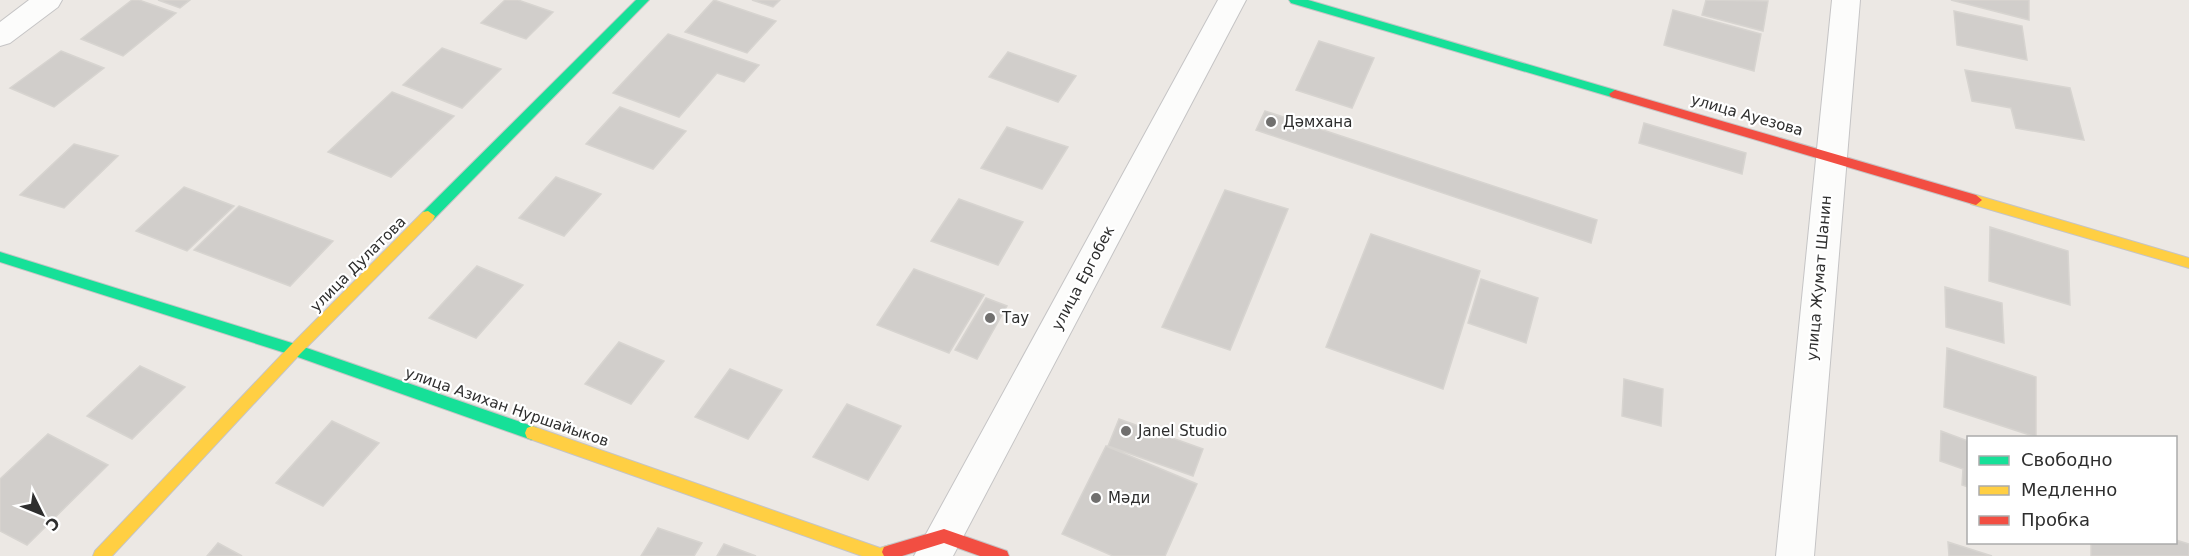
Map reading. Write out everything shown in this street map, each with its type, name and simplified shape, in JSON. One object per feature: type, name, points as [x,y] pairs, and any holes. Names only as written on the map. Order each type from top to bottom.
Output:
[{"type":"street","points":[[0,36],[48,0]]},
{"type":"street","name":"улица Дулатова","points":[[101,556],[295,350],[643,0]]},
{"type":"street","name":"улица Ергобек","points":[[939,546],[1232,0]]},
{"type":"street","name":"улица Ауезова","points":[[1295,0],[2189,263]]},
{"type":"street","name":"улица Жумат Шанин","points":[[1795,556],[1846,0]]},
{"type":"street","name":"улица Азихан Нуршайыков","points":[[0,257],[295,350],[880,555],[939,546]]},
{"type":"street","points":[[939,546],[1001,556]]},
{"type":"building","points":[[132,0],[139,0],[176,13],[123,56],[81,39]]},
{"type":"building","points":[[158,0],[190,0],[180,8]]},
{"type":"building","points":[[505,0],[518,0],[553,12],[526,39],[481,23]]},
{"type":"building","points":[[714,0],[776,21],[747,53],[685,32]]},
{"type":"building","points":[[752,0],[780,0],[773,7]]},
{"type":"building","points":[[1706,0],[1768,1],[1763,31],[1702,15]]},
{"type":"building","points":[[1951,0],[2029,0],[2029,20]]},
{"type":"building","points":[[1673,10],[1761,34],[1754,71],[1664,45]]},
{"type":"building","points":[[1954,11],[2022,26],[2027,60],[1957,45]]},
{"type":"building","points":[[668,34],[759,65],[744,82],[717,73],[679,117],[613,93]]},
{"type":"building","points":[[1319,41],[1374,58],[1352,108],[1296,90]]},
{"type":"building","points":[[442,48],[501,69],[462,108],[403,85]]},
{"type":"building","points":[[61,51],[104,68],[54,107],[10,88]]},
{"type":"building","points":[[1008,52],[1076,76],[1058,102],[989,77]]},
{"type":"building","points":[[1965,70],[2070,88],[2084,140],[2016,128],[2011,108],[1972,101]]},
{"type":"building","points":[[392,92],[454,116],[391,177],[328,152]]},
{"type":"building","points":[[620,107],[686,131],[653,169],[586,144]]},
{"type":"building","points":[[1265,111],[1597,220],[1591,243],[1256,130]]},
{"type":"building","points":[[1644,123],[1746,153],[1742,174],[1639,143]]},
{"type":"building","points":[[1007,127],[1068,147],[1042,189],[981,168]]},
{"type":"building","points":[[74,144],[118,156],[64,208],[20,195]]},
{"type":"building","points":[[556,177],[601,194],[564,236],[519,218]]},
{"type":"building","points":[[184,187],[234,206],[187,251],[136,231]]},
{"type":"building","points":[[1225,190],[1288,209],[1230,350],[1162,327]]},
{"type":"building","points":[[959,199],[1023,222],[998,265],[931,241]]},
{"type":"building","points":[[239,206],[333,241],[290,286],[194,250]]},
{"type":"building","points":[[1990,227],[2068,251],[2070,305],[1989,281]]},
{"type":"building","points":[[1371,234],[1480,271],[1443,389],[1326,347]]},
{"type":"building","points":[[477,266],[523,285],[476,338],[429,318]]},
{"type":"building","points":[[914,269],[984,295],[949,353],[877,325]]},
{"type":"building","points":[[1481,279],[1538,298],[1526,343],[1468,323]]},
{"type":"building","points":[[1945,287],[2002,303],[2004,343],[1946,327]]},
{"type":"building","points":[[986,298],[1007,306],[977,359],[955,350]]},
{"type":"building","points":[[619,342],[664,361],[631,404],[585,384]]},
{"type":"building","points":[[1947,348],[2036,377],[2036,436],[1944,407]]},
{"type":"building","points":[[140,366],[185,387],[132,439],[87,416]]},
{"type":"building","points":[[730,369],[782,390],[748,439],[695,417]]},
{"type":"building","points":[[1624,379],[1663,389],[1661,426],[1622,416]]},
{"type":"building","points":[[847,404],[901,426],[868,480],[813,457]]},
{"type":"building","points":[[1119,419],[1203,449],[1193,476],[1108,446]]},
{"type":"building","points":[[332,421],[379,443],[323,506],[276,483]]},
{"type":"building","points":[[1941,431],[1967,441],[1967,487],[1962,485],[1963,469],[1940,461]]},
{"type":"building","points":[[48,434],[108,465],[27,545],[0,531],[0,479]]},
{"type":"building","points":[[1106,446],[1197,484],[1165,556],[1113,556],[1062,534]]},
{"type":"building","points":[[658,528],[702,543],[694,556],[641,556]]},
{"type":"building","points":[[2177,540],[2189,544],[2189,556],[2091,556],[2091,544],[2177,544]]},
{"type":"building","points":[[1948,542],[1992,556],[1949,556]]},
{"type":"building","points":[[218,543],[242,556],[207,556]]},
{"type":"building","points":[[724,544],[756,556],[717,556]]},
{"type":"traffic: fast","points":[[428,216],[643,0]]},
{"type":"traffic: fast","points":[[1295,0],[1615,94]]},
{"type":"traffic: fast","points":[[0,257],[295,350],[532,433]]},
{"type":"traffic: slow","points":[[1976,200],[2189,263]]},
{"type":"traffic: slow","points":[[101,556],[295,350],[428,216]]},
{"type":"traffic: slow","points":[[532,433],[880,555],[890,552]]},
{"type":"traffic: jam","points":[[1615,94],[1976,200]]},
{"type":"traffic: jam","points":[[890,552],[944,536],[1001,556]]},
{"type":"place","name":"Дәмхана","points":[[1271,122]]},
{"type":"place","name":"Тау","points":[[990,318]]},
{"type":"place","name":"Janel Studio","points":[[1126,431]]},
{"type":"place","name":"Мәди","points":[[1096,498]]}]
